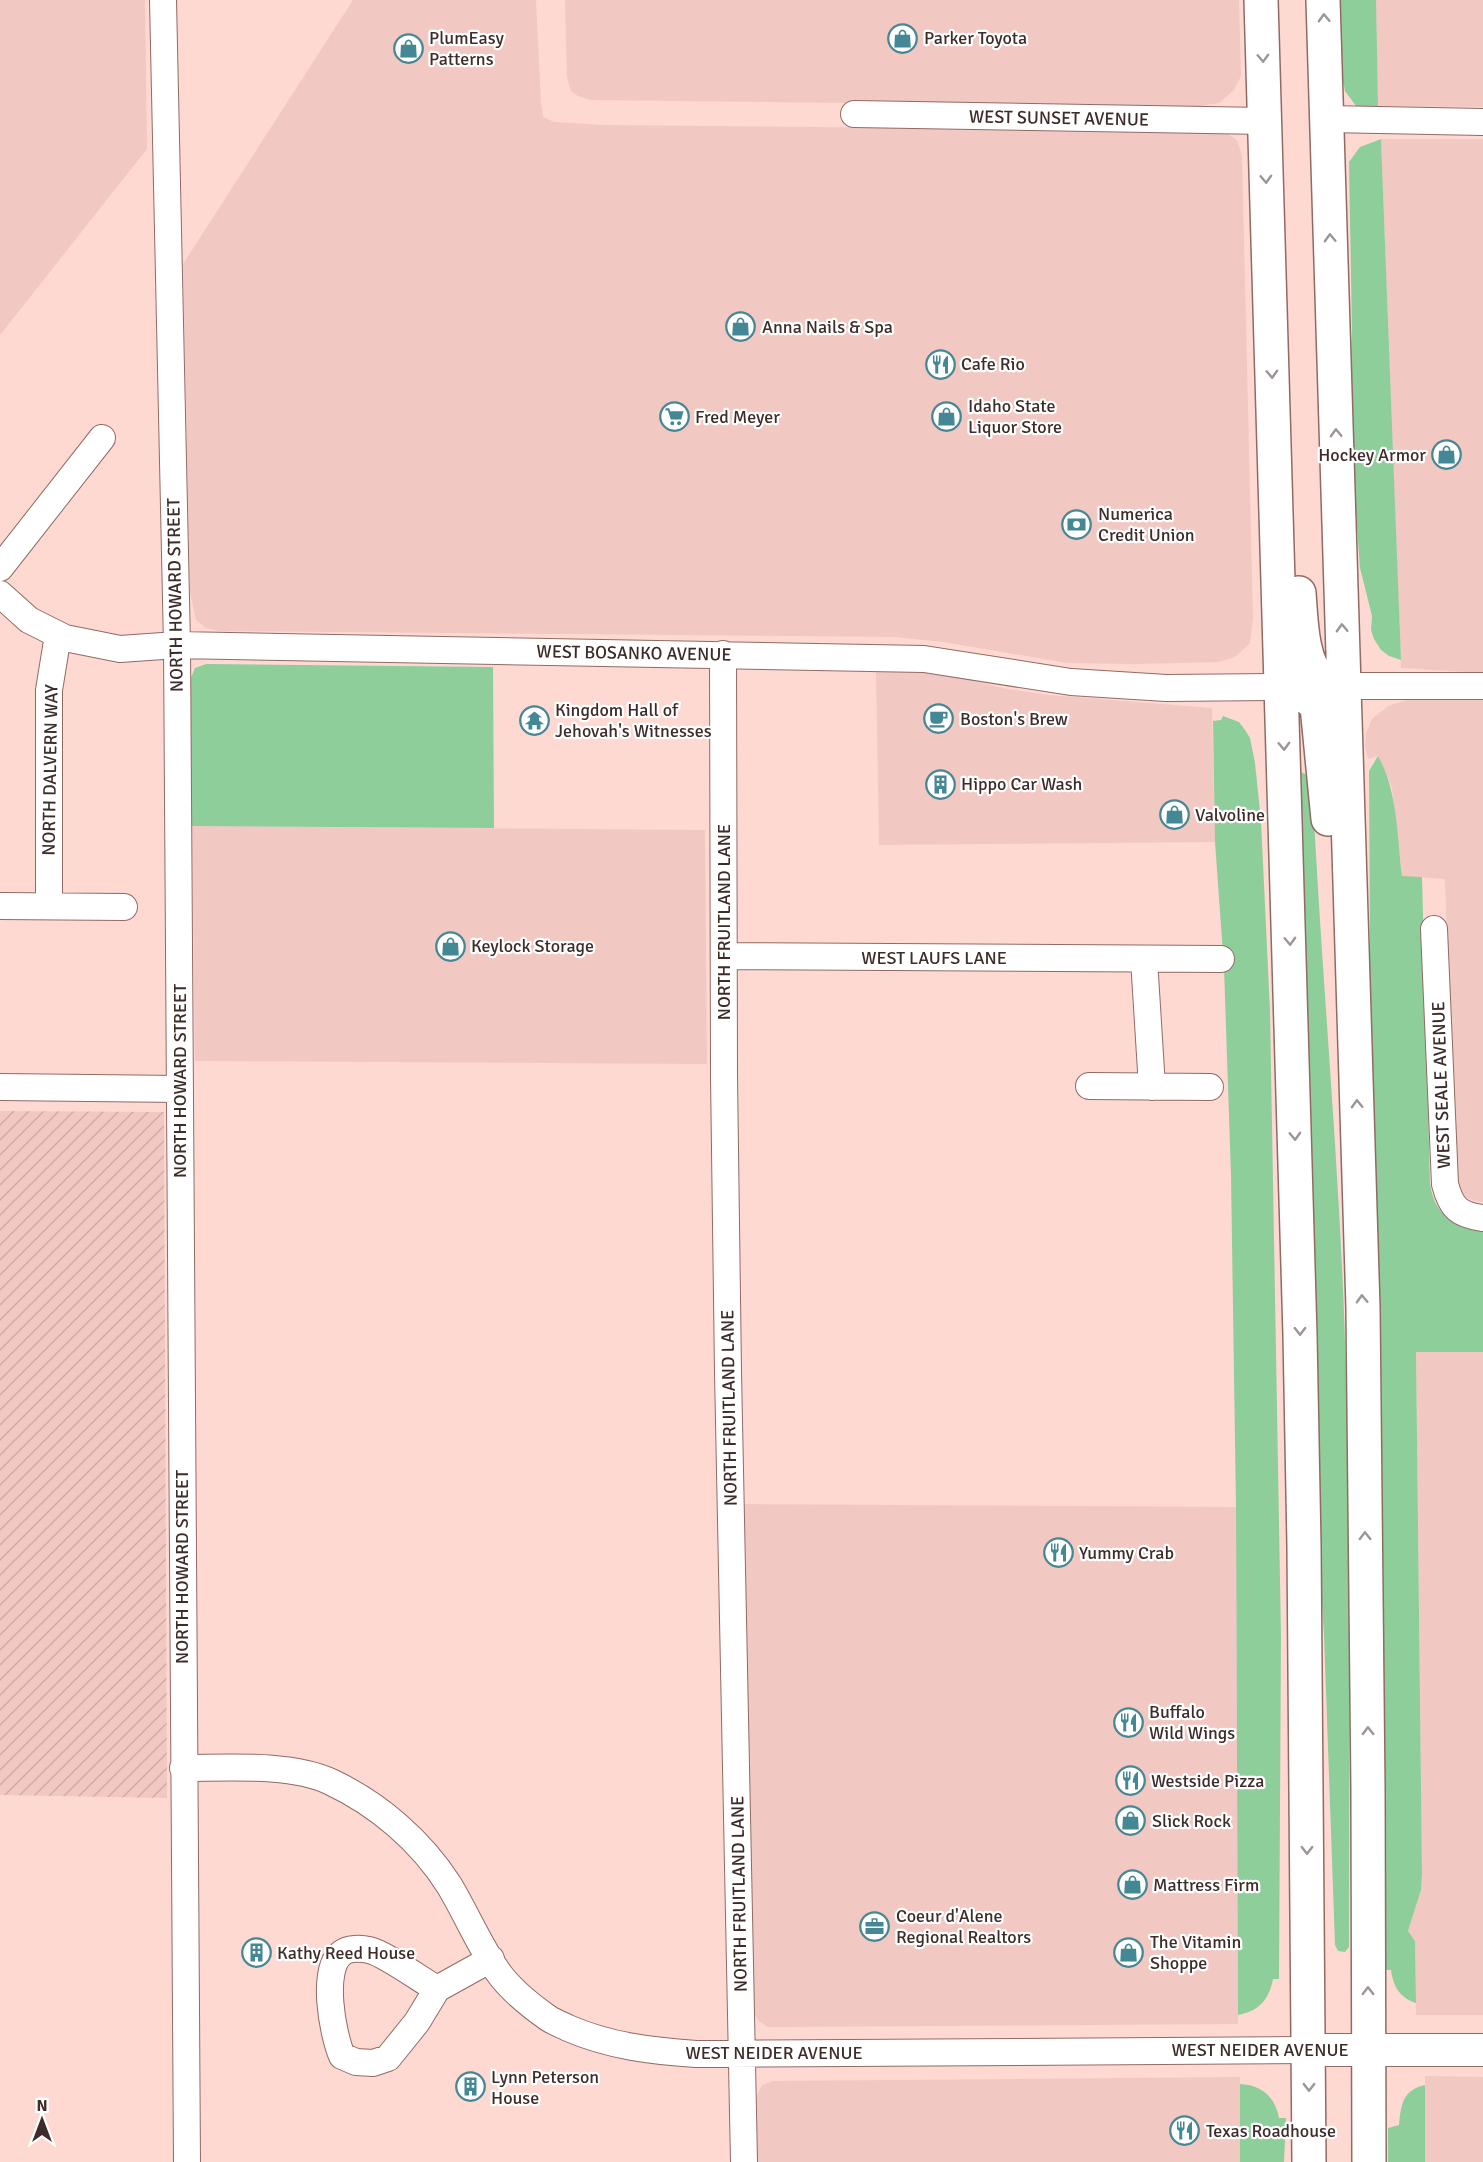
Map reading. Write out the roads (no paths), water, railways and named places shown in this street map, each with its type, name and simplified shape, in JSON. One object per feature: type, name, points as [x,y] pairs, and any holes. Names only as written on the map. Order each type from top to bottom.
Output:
[{"type":"highway","points":[[1261,0],[1300,1335],[1309,2162]]},
{"type":"highway","points":[[1323,0],[1363,1308],[1369,2162]]},
{"type":"highway","points":[[1275,463],[1290,519],[1305,647],[1311,666],[1322,680],[1344,686]]},
{"type":"highway","points":[[1282,687],[1300,692],[1317,705],[1325,801],[1333,848],[1350,884]]},
{"type":"main road","name":"WEST NEIDER AVENUE","points":[[1308,2050],[1483,2050]]},
{"type":"street","name":"NORTH HOWARD STREET","points":[[163,0],[177,645],[187,2162]]},
{"type":"street","name":"WEST SUNSET AVENUE","points":[[854,114],[1264,121]]},
{"type":"street","points":[[1327,119],[1483,122]]},
{"type":"street","points":[[0,568],[102,438]]},
{"type":"street","name":"WEST BOSANKO AVENUE","points":[[0,594],[29,620],[58,635],[120,649],[177,645],[924,659],[1071,682],[1155,688],[1282,687]]},
{"type":"street","name":"NORTH DALVERN WAY","points":[[49,906],[49,690],[58,635]]},
{"type":"street","name":"NORTH FRUITLAND LANE","points":[[723,654],[728,1382],[744,2162]]},
{"type":"street","points":[[1344,686],[1483,686]]},
{"type":"street","points":[[0,906],[124,907]]},
{"type":"street","name":"WEST SEALE AVENUE","points":[[1434,929],[1445,1184],[1448,1196],[1455,1206],[1466,1215],[1483,1218]]},
{"type":"street","name":"WEST LAUFS LANE","points":[[724,956],[1221,959]]},
{"type":"street","points":[[1144,959],[1152,1087]]},
{"type":"street","points":[[1089,1086],[1210,1087]]},
{"type":"street","points":[[0,1088],[180,1089]]},
{"type":"street","name":"WEST NEIDER AVENUE","points":[[183,1768],[283,1769],[329,1781],[377,1807],[416,1843],[447,1883],[499,1973],[549,2019],[588,2037],[652,2051],[696,2054],[1308,2050]]},
{"type":"street","points":[[437,1989],[370,1950],[352,1949],[342,1953],[334,1963],[330,1977],[330,1992],[336,2041],[342,2056],[356,2062],[373,2063],[388,2058],[417,2022],[437,1989],[491,1959]]},
{"type":"place","name":"Parker Toyota","points":[[903,38]]},
{"type":"place","name":"PlumEasy Patterns","points":[[408,48]]},
{"type":"place","name":"Anna Nails & Spa","points":[[741,327]]},
{"type":"place","name":"Cafe Rio","points":[[940,364]]},
{"type":"place","name":"Idaho State Liquor Store","points":[[947,416]]},
{"type":"place","name":"Fred Meyer","points":[[674,417]]},
{"type":"place","name":"Hockey Armor","points":[[1447,455]]},
{"type":"place","name":"Numerica Credit Union","points":[[1077,524]]},
{"type":"place","name":"Boston's Brew","points":[[939,719]]},
{"type":"place","name":"Kingdom Hall of Jehovah's Witnesses","points":[[534,720]]},
{"type":"place","name":"Hippo Car Wash","points":[[940,784]]},
{"type":"place","name":"Valvoline","points":[[1174,815]]},
{"type":"place","name":"Keylock Storage","points":[[450,946]]},
{"type":"place","name":"Yummy Crab","points":[[1058,1553]]},
{"type":"place","name":"Buffalo Wild Wings","points":[[1128,1722]]},
{"type":"place","name":"Westside Pizza","points":[[1130,1781]]},
{"type":"place","name":"Slick Rock","points":[[1131,1821]]},
{"type":"place","name":"Mattress Firm","points":[[1132,1885]]},
{"type":"place","name":"Coeur d'Alene Regional Realtors","points":[[875,1926]]},
{"type":"place","name":"The Vitamin Shoppe","points":[[1129,1952]]},
{"type":"place","name":"Kathy Reed House","points":[[256,1953]]},
{"type":"place","name":"Lynn Peterson House","points":[[470,2087]]},
{"type":"place","name":"Texas Roadhouse","points":[[1185,2131]]}]
